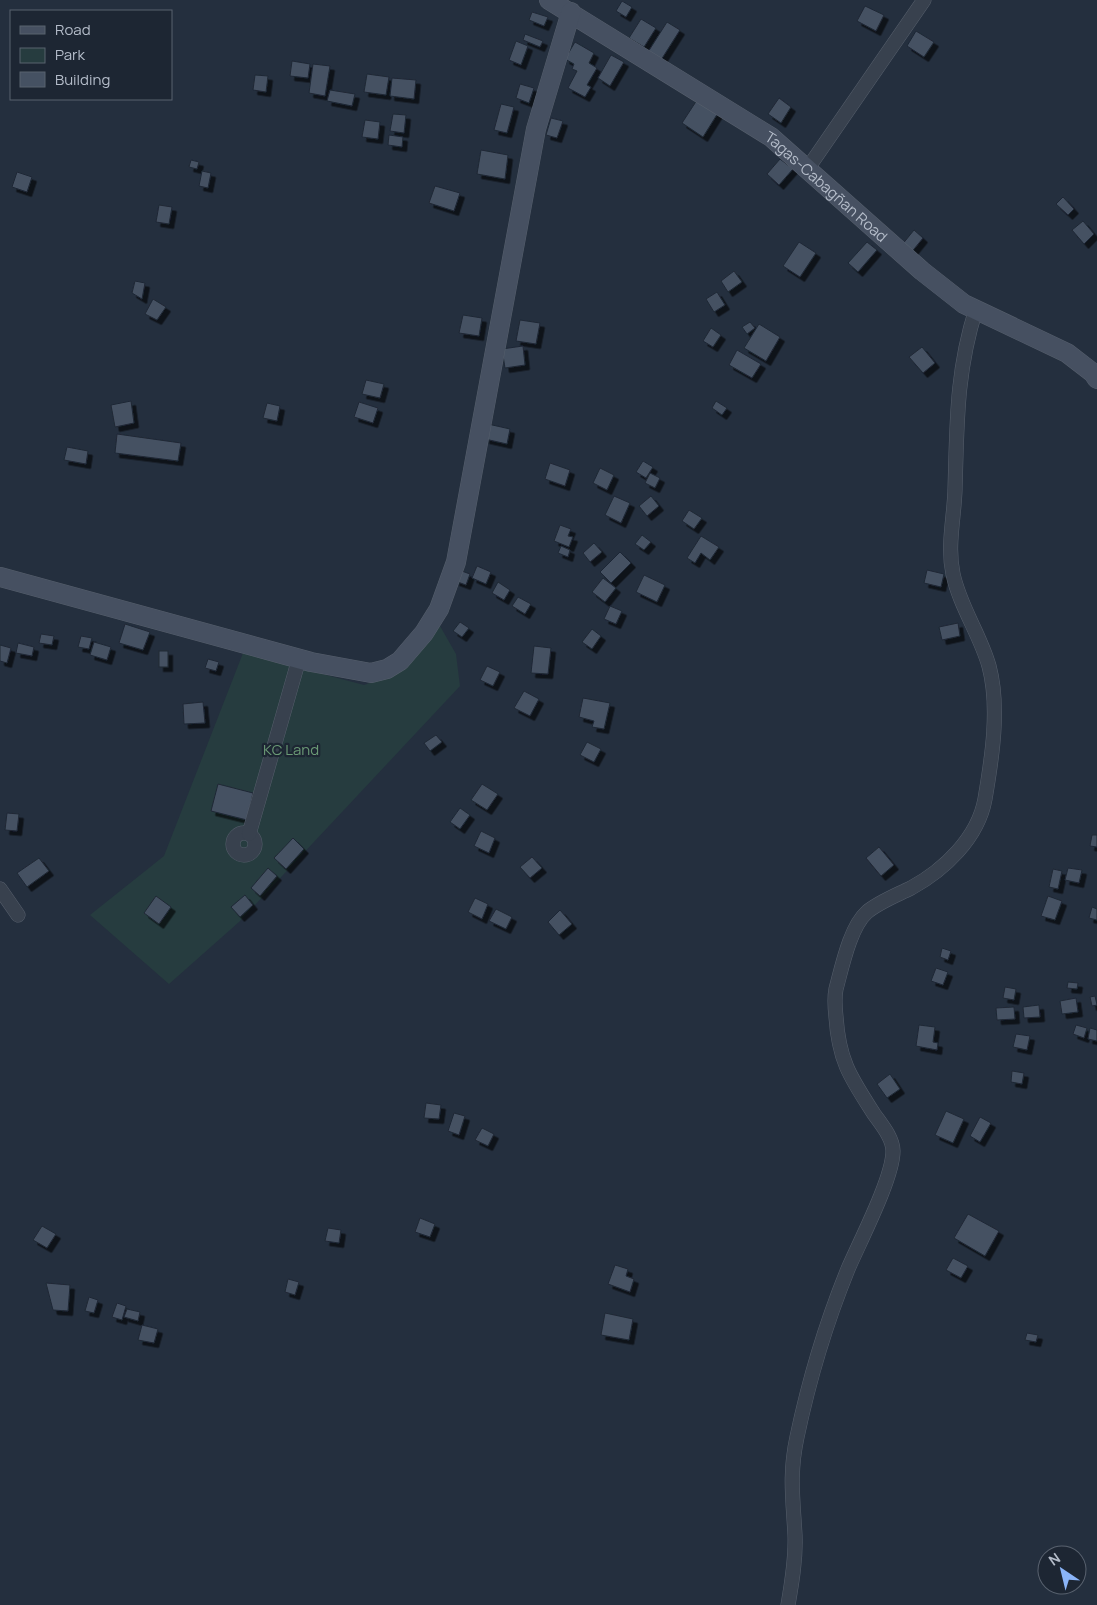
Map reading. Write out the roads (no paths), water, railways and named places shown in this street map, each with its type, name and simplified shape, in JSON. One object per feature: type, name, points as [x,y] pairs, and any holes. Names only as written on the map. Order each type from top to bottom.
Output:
[{"type":"street","name":"Tagas-Cabagñan Road","points":[[549,0],[771,137],[922,271],[964,304],[1066,353],[1097,378]]},
{"type":"street","points":[[808,168],[924,0]]},
{"type":"street","points":[[0,578],[299,659],[371,673],[387,669],[400,660],[424,633],[439,609],[456,562],[536,129],[571,12]]},
{"type":"street","points":[[788,1605],[793,1574],[795,1537],[790,1472],[797,1436],[827,1322],[883,1188],[894,1148],[888,1134],[850,1075],[840,1052],[834,996],[846,955],[859,922],[869,910],[917,885],[942,868],[959,850],[972,832],[980,817],[984,801],[994,722],[993,692],[989,666],[956,589],[950,548],[955,494],[956,422],[960,382],[966,343],[976,309]]},
{"type":"street","points":[[249,834],[299,659]]},
{"type":"street","points":[[0,889],[18,915]]},
{"type":"park label","name":"KC Land","points":[[291,749]]}]
